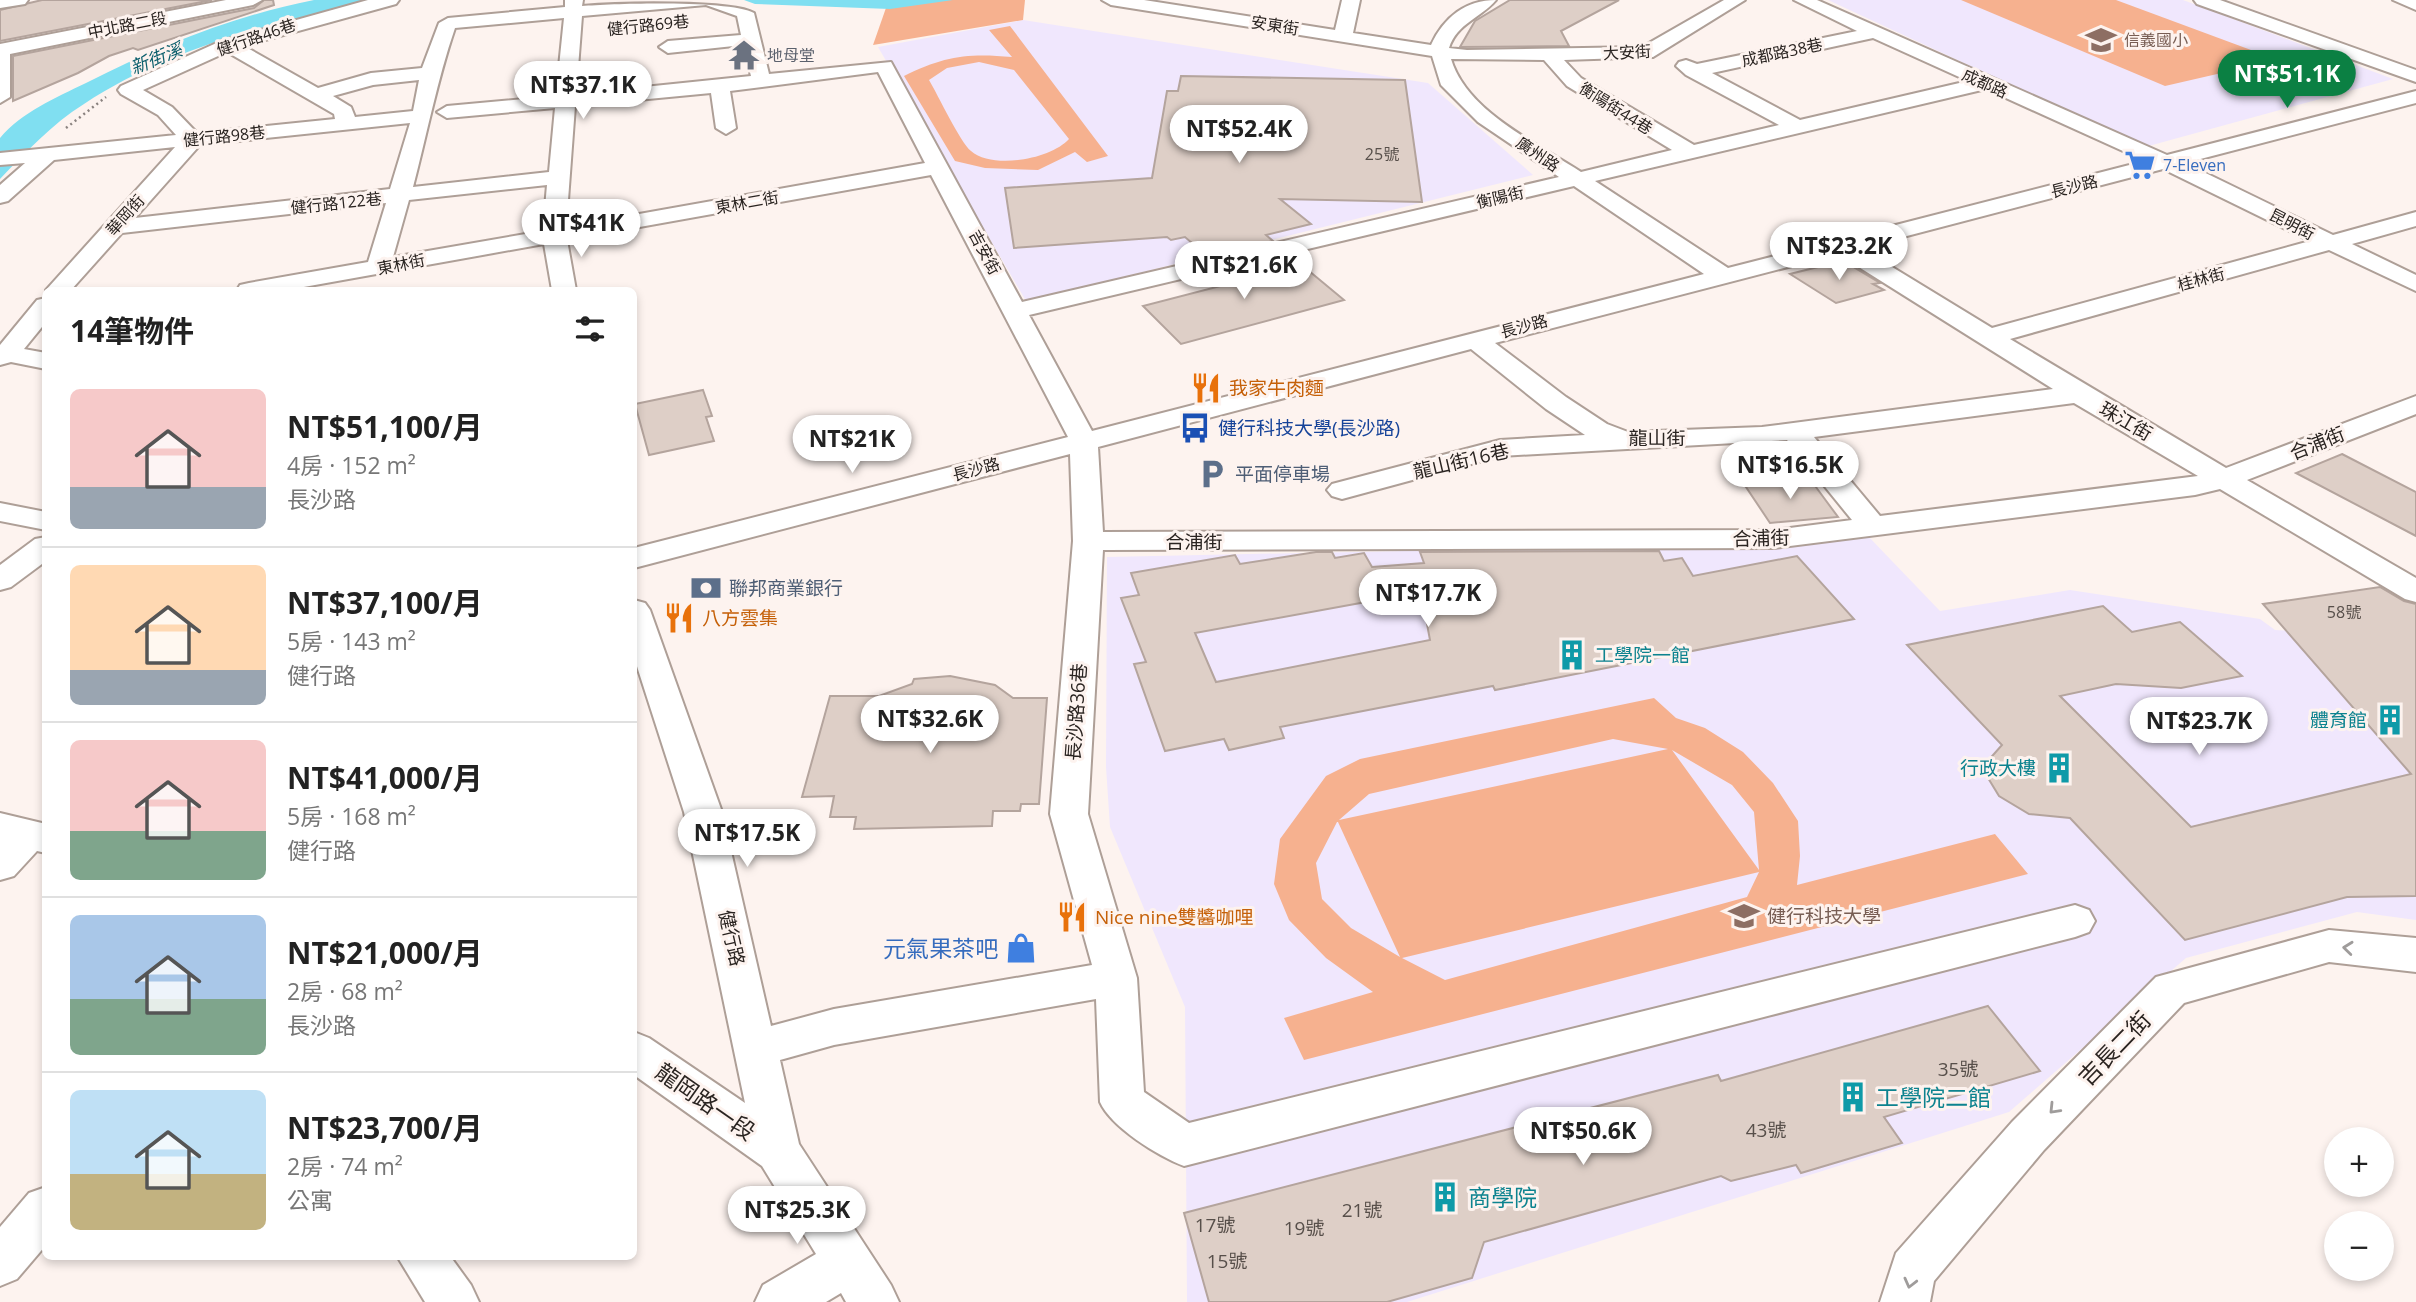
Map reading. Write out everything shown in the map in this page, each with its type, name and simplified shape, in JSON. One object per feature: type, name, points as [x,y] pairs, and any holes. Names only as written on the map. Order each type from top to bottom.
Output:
[{"type":"street","points":[[0,3],[19,0]]},
{"type":"street","points":[[128,25],[134,0]]},
{"type":"street","name":"中北路二段","points":[[1,50],[253,0]]},
{"type":"street","name":"健行路46巷","points":[[192,140],[165,111],[128,90],[161,71],[228,45],[312,18],[390,0]]},
{"type":"street","points":[[378,268],[422,116],[430,73],[447,23],[573,6],[706,0]]},
{"type":"street","name":"健行路69巷","points":[[693,20],[706,18],[706,0]]},
{"type":"street","points":[[447,112],[761,80],[745,13],[713,0]]},
{"type":"street","name":"安東街","points":[[1111,0],[1220,8],[1343,36],[1439,49]]},
{"type":"street","points":[[1343,36],[1350,0]]},
{"type":"street","points":[[1439,49],[1441,42],[1461,17],[1487,0]]},
{"type":"street","points":[[1657,49],[1736,0]]},
{"type":"street","name":"成都路","points":[[1803,0],[1871,33],[2168,163]]},
{"type":"street","points":[[2203,0],[2416,76]]},
{"type":"street","points":[[2402,0],[2416,5]]},
{"type":"street","points":[[563,287],[554,235],[564,101],[577,32],[573,6]]},
{"type":"street","name":"成都路38巷","points":[[1693,71],[1871,33]]},
{"type":"street","points":[[668,47],[753,39]]},
{"type":"street","points":[[228,45],[344,111],[345,123]]},
{"type":"street","name":"大安街","points":[[1439,49],[1466,56],[1646,53],[1657,49],[1797,127]]},
{"type":"street","name":"廣州路","points":[[1439,49],[1447,81],[1485,118],[1721,274]]},
{"type":"street","points":[[0,84],[1,50]]},
{"type":"street","name":"衡陽街44巷","points":[[1549,55],[1574,82],[1690,152]]},
{"type":"street","name":"吉安街","points":[[761,80],[884,66],[1084,441]]},
{"type":"street","points":[[316,94],[371,79],[430,73]]},
{"type":"street","name":"衡陽街","points":[[1015,311],[1985,83]]},
{"type":"street","points":[[720,86],[726,128]]},
{"type":"street","name":"長沙路","points":[[637,557],[1721,274],[2168,163],[2416,97]]},
{"type":"street","name":"健行路98巷","points":[[0,159],[422,116]]},
{"type":"street","name":"華岡街","points":[[61,287],[192,140]]},
{"type":"street","points":[[0,196],[37,155]]},
{"type":"street","name":"昆明街","points":[[2168,163],[2416,284]]},
{"type":"street","name":"東林二街","points":[[554,235],[940,167]]},
{"type":"street","name":"健行路122巷","points":[[113,227],[558,177]]},
{"type":"street","name":"桂林街","points":[[1986,338],[2416,219]]},
{"type":"street","name":"東林街","points":[[266,287],[554,235]]},
{"type":"street","name":"珠江街","points":[[1839,244],[1986,338],[2416,592]]},
{"type":"street","points":[[42,310],[16,339],[42,358]]},
{"type":"street","name":"龍山街","points":[[1474,339],[1556,403],[1597,430],[1625,441],[1762,435],[2079,394]]},
{"type":"street","name":"合浦街","points":[[1088,541],[1774,540],[2225,480],[2416,404]]},
{"type":"street","points":[[1794,431],[1874,528]]},
{"type":"street","name":"長沙路36巷","points":[[1084,441],[1088,541],[1069,814],[1116,978],[1122,1102],[1184,1146],[2075,921]]},
{"type":"street","name":"龍山街16巷","points":[[1342,490],[1500,448],[1625,441]]},
{"type":"street","points":[[0,512],[42,525]]},
{"type":"street","points":[[0,580],[42,530]]},
{"type":"street","name":"健行路","points":[[637,619],[703,812],[778,1151]]},
{"type":"street","points":[[0,864],[32,834]]},
{"type":"street","name":"吉長二街","points":[[1905,1302],[1913,1270],[2028,1136],[2171,989],[2329,946],[2416,955]]},
{"type":"street","points":[[757,1048],[834,1027],[1116,978]]},
{"type":"street","name":"龍岡路一段","points":[[637,1053],[778,1151]]},
{"type":"street","points":[[778,1151],[874,1302]]},
{"type":"street","points":[[0,1262],[42,1214]]},
{"type":"street","points":[[424,1260],[454,1302]]},
{"type":"street","points":[[780,1302],[848,1262]]},
{"type":"shaded area","points":[[918,0],[1025,0],[1023,20],[873,45],[887,5]]},
{"type":"shaded area","name":"信義國小","points":[[1828,0],[2183,0],[2393,79],[2145,147]]},
{"type":"shaded area","points":[[1961,0],[2116,0],[2278,60],[2165,86]]},
{"type":"shaded area","points":[[1023,20],[1428,83],[1533,175],[1026,301],[878,47]]},
{"type":"shaded area","points":[[1010,26],[1108,156],[1087,162],[1075,152],[1038,170],[985,168],[955,161],[904,76],[944,60],[982,55],[1012,57],[989,30]],"holes":[[[979,62],[1014,70],[1069,139],[1049,152],[1022,160],[993,160],[981,157],[966,146],[929,80],[947,68]]]},
{"type":"shaded area","name":"健行科技大學","points":[[1867,535],[1940,611],[2070,590],[2260,619],[2275,630],[2416,639],[2416,920],[2357,912],[2186,958],[2009,1112],[1407,1302],[1187,1302],[1185,1007],[1110,827],[1106,767],[1107,557],[1791,543]]},
{"type":"shaded area","points":[[1654,698],[1676,718],[1705,728],[1743,752],[1773,783],[1798,821],[1800,856],[1797,885],[1995,834],[2028,874],[1304,1060],[1284,1018],[1373,992],[1326,958],[1289,920],[1274,884],[1280,839],[1326,776],[1360,759]],"holes":[[[1613,739],[1668,749],[1339,820],[1369,794]],[[1672,750],[1732,785],[1754,812],[1759,870]],[[1338,822],[1400,957],[1351,928],[1322,899],[1316,863]],[[1759,872],[1747,897],[1445,980],[1402,958]]]},
{"type":"water","name":"新街溪","points":[[314,0],[371,0],[260,28],[151,67],[117,84],[61,120],[0,179],[0,138],[40,106],[141,57],[197,34],[254,15]]},
{"type":"water","points":[[744,0],[953,0],[890,9],[755,4]]},
{"type":"building","points":[[42,0],[212,0],[0,41],[0,10]]},
{"type":"building","points":[[264,0],[273,0],[274,5],[138,50],[133,48],[109,56],[78,73],[13,101],[13,56],[254,8]]},
{"type":"building","points":[[1510,0],[1619,0],[1561,31],[1569,46],[1460,47],[1475,21]]},
{"type":"building","points":[[1181,76],[1405,80],[1422,202],[1280,199],[1311,224],[1266,235],[1273,241],[1207,256],[1185,237],[1014,248],[1005,188],[1152,178],[1167,91],[1178,91]]},
{"type":"building","points":[[1291,256],[1344,300],[1181,344],[1143,306],[1236,282],[1225,271]]},
{"type":"building","points":[[1834,263],[1850,265],[1880,283],[1873,284],[1884,290],[1836,303],[1790,274]]},
{"type":"building","points":[[703,390],[712,416],[706,417],[714,441],[649,455],[637,404]]},
{"type":"building","points":[[2342,454],[2416,492],[2416,536],[2296,473]]},
{"type":"building","points":[[1810,479],[1838,517],[1770,523],[1744,484]]},
{"type":"building","points":[[1659,551],[1664,561],[1682,558],[1693,576],[1797,556],[1854,619],[1495,690],[1493,686],[1280,727],[1284,738],[1229,750],[1224,739],[1165,751],[1134,664],[1146,662],[1121,598],[1139,595],[1131,573],[1235,555],[1240,564],[1316,552],[1332,552],[1335,558],[1364,553],[1372,567],[1424,563],[1420,552]],"holes":[[[1421,592],[1430,640],[1216,682],[1195,633]]]},
{"type":"building","name":"行政大樓","points":[[2380,587],[2404,601],[2416,604],[2416,896],[2347,897],[2185,940],[2070,818],[2029,814],[1999,796],[1985,773],[1986,763],[2002,745],[1907,645],[2103,606],[2132,632],[2180,622],[2242,676],[2181,688],[2116,684],[2060,696],[2191,827],[2411,774],[2263,604]]},
{"type":"building","points":[[950,676],[995,685],[1013,698],[1047,698],[1039,804],[1021,804],[1020,811],[993,811],[992,826],[854,829],[856,817],[830,817],[834,796],[802,797],[830,696],[879,696],[912,684],[914,679]]},
{"type":"building","name":"商學院","points":[[1988,1006],[2040,1071],[1884,1117],[1902,1143],[1801,1173],[1796,1165],[1731,1181],[1721,1176],[1484,1242],[1472,1278],[1387,1302],[1209,1302],[1184,1213],[1718,1075],[1721,1081]]},
{"type":"place","name":"信義國小","points":[[2101,40]]},
{"type":"place","name":"地母堂","points":[[744,55]]},
{"type":"place","name":"7-Eleven","points":[[2140,165]]},
{"type":"place","name":"我家牛肉麵","points":[[1206,388]]},
{"type":"place","name":"健行科技大學(長沙路)","points":[[1195,428]]},
{"type":"place","name":"平面停車場","points":[[1212,474]]},
{"type":"place","name":"聯邦商業銀行","points":[[706,588]]},
{"type":"place","name":"八方雲集","points":[[679,618]]},
{"type":"place","name":"工學院一館","points":[[1572,655]]},
{"type":"place","name":"體育館","points":[[2390,720]]},
{"type":"place","name":"行政大樓","points":[[2059,768]]},
{"type":"place","name":"健行科技大學","points":[[1744,916]]},
{"type":"place","name":"Nice nine雙醬咖哩","points":[[1072,917]]},
{"type":"place","name":"元氣果茶吧","points":[[1021,948]]},
{"type":"place","name":"工學院二館","points":[[1853,1097]]},
{"type":"place","name":"商學院","points":[[1445,1197]]}]
